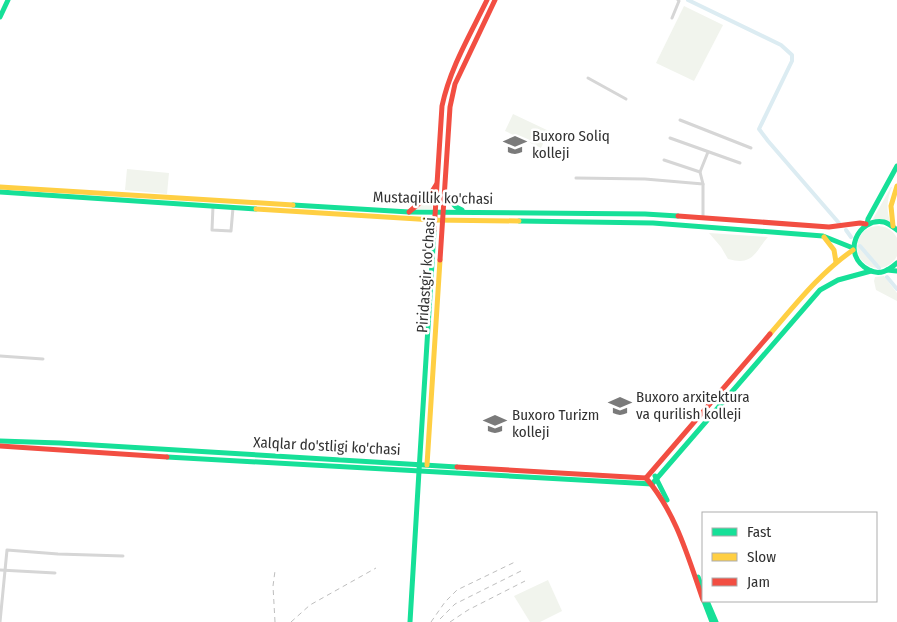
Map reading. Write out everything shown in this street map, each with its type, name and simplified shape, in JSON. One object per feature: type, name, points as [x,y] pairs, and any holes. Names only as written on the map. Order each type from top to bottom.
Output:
[{"type":"main road","points":[[0,17],[8,0]]},
{"type":"main road","name":"Piridastgir ko'chasi","points":[[410,622],[434,220],[444,96],[454,67],[487,0]]},
{"type":"main road","name":"Piridastgir ko'chasi","points":[[427,471],[450,107],[455,84],[495,0]]},
{"type":"main road","points":[[454,67],[461,70]]},
{"type":"main road","points":[[897,166],[867,224],[856,235],[853,249],[857,261],[863,268],[871,271],[879,273],[897,263]]},
{"type":"main road","points":[[409,212],[431,193],[437,184]]},
{"type":"main road","points":[[896,229],[891,206],[897,186]]},
{"type":"main road","name":"Mustaqillik ko'chasi","points":[[0,187],[60,190],[233,208],[277,207]]},
{"type":"main road","points":[[60,190],[60,197]]},
{"type":"main road","name":"Mustaqillik ko'chasi","points":[[0,192],[60,197],[162,200],[361,212],[434,220],[653,223],[823,236],[853,249]]},
{"type":"main road","points":[[444,193],[456,207],[468,212]]},
{"type":"main road","name":"Mustaqillik ko'chasi","points":[[361,212],[592,213],[829,227],[876,222],[885,223],[896,229]]},
{"type":"main road","points":[[591,222],[592,213]]},
{"type":"main road","points":[[697,226],[700,218]]},
{"type":"main road","points":[[823,236],[834,250],[836,262]]},
{"type":"main road","points":[[702,597],[671,514],[663,498],[646,478],[813,284],[853,249]]},
{"type":"main road","points":[[887,270],[897,272]]},
{"type":"main road","points":[[652,484],[806,305],[825,286],[871,271]]},
{"type":"main road","points":[[774,329],[780,335]]},
{"type":"main road","points":[[428,337],[434,337]]},
{"type":"main road","name":"Xalqlar do'stligi ko'chasi","points":[[0,441],[60,442],[646,478]]},
{"type":"main road","name":"Xalqlar do'stligi ko'chasi","points":[[0,446],[652,484]]},
{"type":"main road","points":[[651,473],[656,478],[674,515],[702,587]]},
{"type":"main road","points":[[704,602],[714,622]]},
{"type":"main road","points":[[707,602],[714,622]]},
{"type":"street","points":[[672,18],[678,0]]},
{"type":"street","points":[[588,78],[626,98]]},
{"type":"street","points":[[680,120],[751,148]]},
{"type":"street","points":[[670,138],[740,164]]},
{"type":"street","points":[[700,218],[703,184],[700,172],[708,152]]},
{"type":"street","points":[[664,160],[700,172]]},
{"type":"street","points":[[576,178],[645,179],[703,184]]},
{"type":"street","points":[[213,206],[212,230],[231,231],[233,208]]},
{"type":"street","points":[[0,356],[43,359]]},
{"type":"street","points":[[0,622],[2,571],[7,550],[123,556]]},
{"type":"street","points":[[2,571],[55,573]]},
{"type":"shaded area","points":[[684,6],[723,25],[694,81],[656,63]]},
{"type":"shaded area","points":[[513,114],[549,131],[541,148],[505,131]]},
{"type":"shaded area","points":[[127,169],[169,173],[167,194],[125,190]]},
{"type":"shaded area","points":[[891,187],[888,204],[890,221],[873,219]]},
{"type":"shaded area","points":[[433,194],[432,209],[413,210]]},
{"type":"shaded area","points":[[878,226],[886,228],[893,232],[897,239],[897,255],[893,262],[886,266],[878,268],[870,266],[863,262],[859,255],[857,247],[859,239],[863,232],[870,228]]},
{"type":"shaded area","points":[[709,233],[768,237],[752,257],[743,261],[736,261],[728,259]]},
{"type":"shaded area","points":[[884,276],[897,293],[897,301],[876,290],[875,277]]},
{"type":"shaded area","points":[[548,580],[562,611],[540,622],[530,622],[514,596]]},
{"type":"waterway","points":[[688,0],[781,45],[792,55],[792,61],[759,129],[839,223]]},
{"type":"waterway","points":[[846,230],[851,237]]},
{"type":"waterway","points":[[860,246],[879,268]]},
{"type":"waterway","points":[[887,277],[897,289]]},
{"type":"railway","points":[[431,622],[445,602],[457,590],[517,561]]},
{"type":"railway","points":[[291,622],[310,605],[376,568]]},
{"type":"railway","points":[[275,571],[273,586],[275,622]]},
{"type":"railway","points":[[440,619],[455,604],[521,571]]},
{"type":"railway","points":[[450,622],[468,610],[525,581]]},
{"type":"traffic: fast","points":[[0,17],[8,0]]},
{"type":"traffic: fast","points":[[867,224],[897,166]]},
{"type":"traffic: fast","points":[[0,192],[256,209]]},
{"type":"traffic: fast","points":[[444,194],[456,207],[462,210]]},
{"type":"traffic: fast","points":[[293,205],[409,212],[645,214],[678,216]]},
{"type":"traffic: fast","points":[[519,221],[653,223],[823,236],[853,248]]},
{"type":"traffic: fast","points":[[897,230],[884,222],[875,222],[867,225],[860,231],[854,247],[855,255],[860,263],[873,272],[884,271],[897,263]]},
{"type":"traffic: fast","points":[[419,471],[434,231]]},
{"type":"traffic: fast","points":[[887,270],[897,271]]},
{"type":"traffic: fast","points":[[652,484],[820,290],[838,280],[871,271]]},
{"type":"traffic: fast","points":[[0,441],[457,467]]},
{"type":"traffic: fast","points":[[167,457],[652,484]]},
{"type":"traffic: fast","points":[[410,622],[419,471]]},
{"type":"traffic: fast","points":[[655,476],[667,500]]},
{"type":"traffic: fast","points":[[698,577],[702,587]]},
{"type":"traffic: fast","points":[[704,602],[712,622]]},
{"type":"traffic: fast","points":[[707,602],[716,622]]},
{"type":"traffic: slow","points":[[893,226],[891,206],[897,186]]},
{"type":"traffic: slow","points":[[0,187],[293,205]]},
{"type":"traffic: slow","points":[[256,209],[434,220],[519,221]]},
{"type":"traffic: slow","points":[[824,237],[834,250],[836,262]]},
{"type":"traffic: slow","points":[[770,334],[819,279],[853,250]]},
{"type":"traffic: slow","points":[[427,465],[440,260]]},
{"type":"traffic: jam","points":[[434,231],[442,106],[455,65],[487,0]]},
{"type":"traffic: jam","points":[[440,260],[450,107],[455,84],[495,0]]},
{"type":"traffic: jam","points":[[409,212],[431,193],[436,185]]},
{"type":"traffic: jam","points":[[678,216],[829,227],[866,224]]},
{"type":"traffic: jam","points":[[702,597],[673,521],[646,478],[770,334]]},
{"type":"traffic: jam","points":[[0,446],[167,457]]},
{"type":"traffic: jam","points":[[457,467],[646,478]]},
{"type":"place","name":"Buxoro Soliq kolleji","points":[[515,145]]},
{"type":"place","name":"Buxoro arxitektura va qurilish kolleji","points":[[620,406]]},
{"type":"place","name":"Buxoro Turizm kolleji","points":[[495,424]]}]
